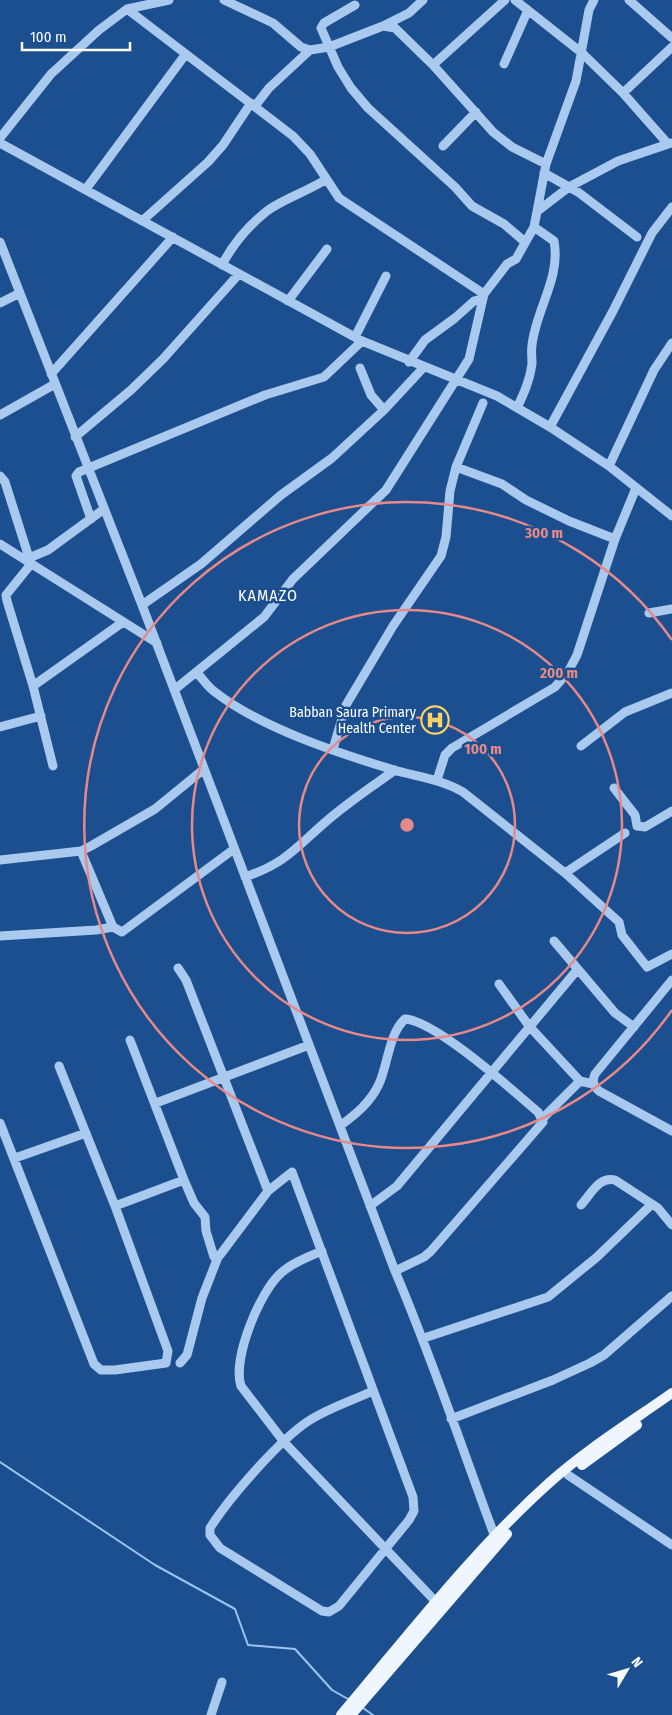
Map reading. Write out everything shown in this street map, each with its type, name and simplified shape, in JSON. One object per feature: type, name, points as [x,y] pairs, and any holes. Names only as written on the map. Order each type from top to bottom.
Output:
[{"type":"main road","points":[[341,1715],[495,1537],[565,1470],[672,1393]]},
{"type":"main road","points":[[351,1715],[514,1526],[568,1475],[672,1401]]},
{"type":"street","points":[[0,138],[51,74],[127,9],[169,0]]},
{"type":"street","points":[[224,0],[273,24],[301,47],[310,50],[329,47],[383,26],[409,13],[424,0]]},
{"type":"street","points":[[433,65],[505,0]]},
{"type":"street","points":[[514,0],[582,53],[670,143],[618,161],[569,187],[539,210]]},
{"type":"street","points":[[174,690],[264,617],[293,579],[386,490],[469,359],[476,334],[482,297],[507,264],[516,258],[534,227],[539,210],[545,168],[576,81],[589,10],[594,0]]},
{"type":"street","points":[[628,0],[672,38]]},
{"type":"street","points":[[355,5],[322,25],[322,34],[351,88],[368,108],[455,187],[472,206],[504,224],[525,242]]},
{"type":"street","points":[[127,9],[293,136],[310,154],[325,180],[339,198],[482,297]]},
{"type":"street","points":[[504,64],[528,10]]},
{"type":"street","points":[[383,26],[395,28],[433,65],[493,132],[512,148],[545,168],[637,237]]},
{"type":"street","points":[[623,93],[672,47]]},
{"type":"street","points":[[142,221],[208,162],[253,105],[310,50]]},
{"type":"street","points":[[86,189],[185,55]]},
{"type":"street","points":[[443,146],[476,112]]},
{"type":"street","points":[[0,143],[173,237],[238,275],[359,339],[409,362],[497,396],[550,427],[609,466],[672,516]]},
{"type":"street","points":[[222,265],[232,246],[268,210],[304,193],[325,180]]},
{"type":"street","points":[[550,427],[614,311],[652,233],[672,207]]},
{"type":"street","points":[[517,408],[528,382],[532,362],[532,345],[549,292],[555,260],[554,241],[534,227]]},
{"type":"street","points":[[51,374],[173,237]]},
{"type":"street","points":[[0,242],[142,605],[395,1271],[424,1338],[451,1419],[495,1537]]},
{"type":"street","points":[[288,301],[327,249]]},
{"type":"street","points":[[75,437],[131,390],[163,359],[238,275]]},
{"type":"street","points":[[91,519],[76,476],[79,472],[265,395],[281,392],[324,377],[359,339],[386,276]]},
{"type":"street","points":[[0,303],[20,293]]},
{"type":"street","points":[[409,362],[425,340],[455,318],[474,300],[482,297]]},
{"type":"street","points":[[609,466],[654,370],[672,343]]},
{"type":"street","points":[[142,605],[200,564],[280,495],[332,458],[384,410],[424,367]]},
{"type":"street","points":[[360,368],[372,395],[384,410]]},
{"type":"street","points":[[0,415],[55,384]]},
{"type":"street","points":[[333,749],[346,705],[393,626],[441,556],[446,537],[450,491],[456,467],[482,403]]},
{"type":"street","points":[[456,467],[502,484],[526,500],[569,521],[615,539]]},
{"type":"street","points":[[0,476],[5,482],[30,561]]},
{"type":"street","points":[[437,780],[445,754],[452,748],[555,686],[568,672],[577,655],[615,539],[636,488]]},
{"type":"street","points":[[53,766],[33,686],[3,596],[30,561],[104,509]]},
{"type":"street","points":[[0,544],[30,561],[156,644]]},
{"type":"street","points":[[648,613],[672,609]]},
{"type":"street","points":[[33,686],[123,622]]},
{"type":"street","points":[[197,673],[214,691],[243,711],[333,749],[395,770],[437,780],[463,792],[566,873],[619,922],[622,935],[647,966],[672,954]]},
{"type":"street","points":[[581,746],[625,712],[672,693]]},
{"type":"street","points":[[0,727],[41,716]]},
{"type":"street","points":[[0,860],[81,851],[155,809],[204,769]]},
{"type":"street","points":[[245,877],[273,867],[282,861],[330,818],[395,770]]},
{"type":"street","points":[[614,788],[635,815],[636,826],[645,826],[672,811]]},
{"type":"street","points":[[566,873],[625,833]]},
{"type":"street","points":[[81,851],[112,927],[118,931],[126,931],[234,849]]},
{"type":"street","points":[[0,936],[96,930],[112,927]]},
{"type":"street","points":[[554,941],[615,1014],[634,1027]]},
{"type":"street","points":[[178,968],[186,980],[268,1191]]},
{"type":"street","points":[[370,1206],[397,1186],[492,1074],[529,1026],[578,970]]},
{"type":"street","points":[[593,1084],[595,1074],[672,980]]},
{"type":"street","points":[[499,984],[529,1026],[580,1081],[593,1084],[598,1091],[672,1131]]},
{"type":"street","points":[[340,1126],[362,1110],[370,1099],[379,1083],[398,1026],[405,1018],[428,1026],[492,1074],[538,1112],[542,1119]]},
{"type":"street","points":[[130,1040],[156,1103],[184,1180],[194,1203],[205,1217],[212,1254],[218,1257]]},
{"type":"street","points":[[156,1103],[309,1045]]},
{"type":"street","points":[[0,1124],[94,1364],[101,1370],[163,1365],[168,1360],[168,1351],[115,1206],[59,1066]]},
{"type":"street","points":[[395,1271],[424,1257],[431,1251],[518,1152],[543,1122],[542,1119],[580,1081]]},
{"type":"street","points":[[14,1158],[86,1133]]},
{"type":"street","points":[[180,1363],[187,1355],[202,1298],[218,1257],[268,1191],[292,1172],[374,1391],[415,1505],[409,1520],[338,1606],[329,1612],[322,1611],[277,1585],[220,1548],[210,1536],[210,1528],[264,1461],[311,1419],[374,1391]]},
{"type":"street","points":[[115,1206],[184,1180]]},
{"type":"street","points":[[581,1205],[602,1180],[615,1180],[652,1204],[672,1225]]},
{"type":"street","points":[[424,1338],[548,1297],[597,1257],[652,1204]]},
{"type":"street","points":[[322,1251],[282,1272],[272,1282],[256,1313],[244,1347],[239,1372],[241,1386],[275,1427],[284,1442],[384,1549],[437,1602]]},
{"type":"street","points":[[451,1419],[553,1380],[590,1363],[604,1355],[672,1296]]},
{"type":"street","points":[[568,1475],[672,1544]]},
{"type":"street","points":[[211,1715],[222,1682]]},
{"type":"waterway","points":[[0,1462],[155,1565],[235,1609],[248,1645],[295,1649],[332,1690],[348,1699]]},
{"type":"waterway","points":[[363,1708],[373,1715]]},
{"type":"place","name":"Babban Saura Primary Health Center","points":[[435,720]]},
{"type":"district","name":"KAMAZO","points":[[268,595]]}]
